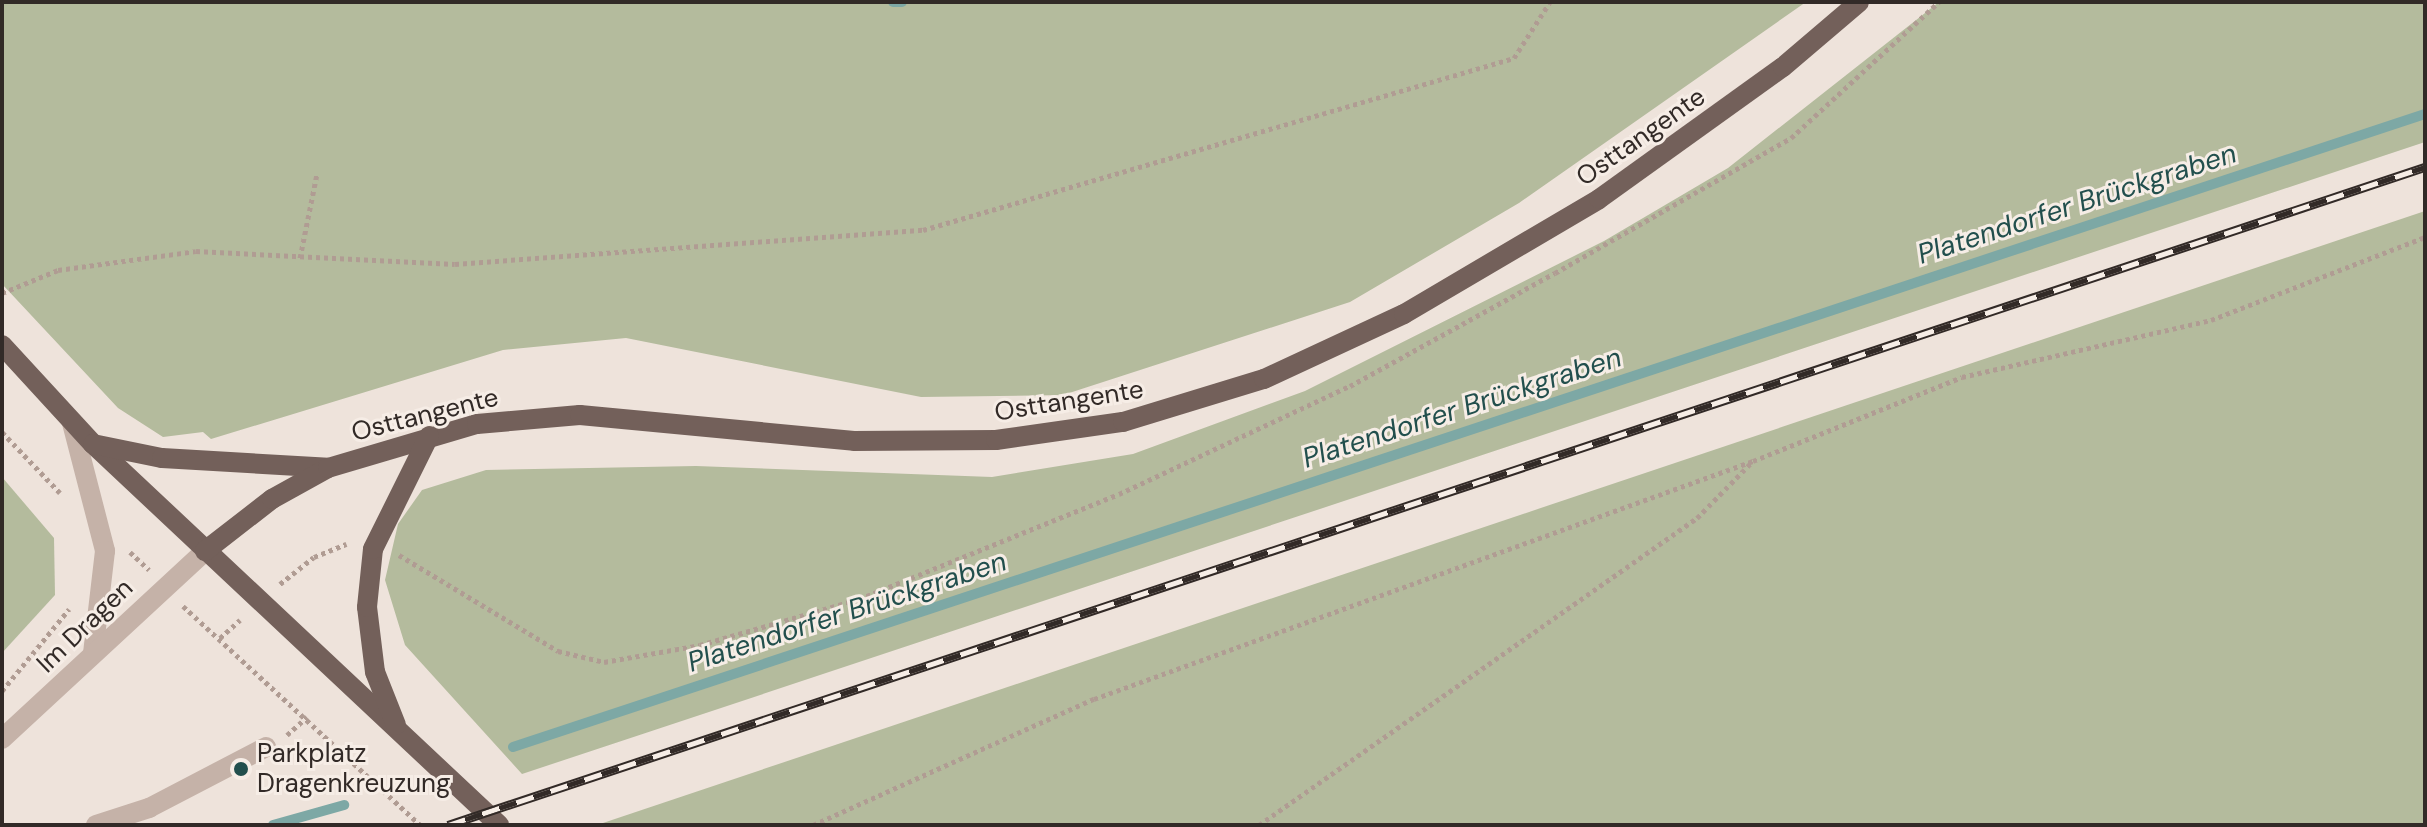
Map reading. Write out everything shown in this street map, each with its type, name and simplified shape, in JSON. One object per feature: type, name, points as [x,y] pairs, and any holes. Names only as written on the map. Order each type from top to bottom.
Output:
[{"type":"main road","name":"Osttangente","points":[[205,551],[272,499],[328,468],[477,424],[580,415],[854,441],[996,440],[1123,422],[1191,404],[1333,351],[1586,207],[1771,76],[1859,2]]},
{"type":"main road","points":[[2,345],[93,444],[499,825]]},
{"type":"main road","points":[[399,733],[375,672],[367,607],[373,549],[429,436]]},
{"type":"main road","points":[[93,444],[162,458],[328,468]]},
{"type":"street","points":[[72,423],[105,551],[93,653]]},
{"type":"street","name":"Im Dragen","points":[[2,739],[163,586],[205,551]]},
{"type":"street","points":[[96,825],[149,808],[266,747]]},
{"type":"path","points":[[2,293],[58,270],[107,260],[196,251],[455,264],[923,230],[1514,58],[1550,2]]},
{"type":"path","points":[[220,638],[259,603],[335,546],[373,549],[451,581],[558,651],[604,662],[700,645],[859,599],[1119,494],[1350,386],[1527,289],[1791,138],[1939,2]]},
{"type":"path","points":[[300,258],[317,174]]},
{"type":"path","points":[[813,825],[1094,699],[1753,461],[1962,377],[2211,320],[2425,237]]},
{"type":"path","points":[[2,432],[70,504]]},
{"type":"path","points":[[1259,825],[1697,518],[1753,461]]},
{"type":"path","points":[[163,586],[420,825]]},
{"type":"path","points":[[2,691],[62,624],[72,603]]},
{"type":"path","points":[[285,736],[307,717]]},
{"type":"green space","points":[[2,2],[1806,2],[1519,203],[1350,302],[1063,395],[921,397],[626,338],[503,350],[211,439],[203,432],[163,437],[118,408],[2,284]]},
{"type":"green space","points":[[1939,2],[2425,2],[2425,142],[522,774],[405,645],[385,580],[398,524],[422,490],[486,470],[696,466],[992,477],[1133,454],[1305,391],[1604,241],[1728,168]]},
{"type":"green space","points":[[2425,211],[2425,825],[597,825]]},
{"type":"green space","points":[[2,477],[54,538],[55,595],[2,653]]},
{"type":"waterway","points":[[893,2],[902,2]]},
{"type":"waterway","name":"Platendorfer Brückgraben","points":[[513,747],[2425,114]]},
{"type":"waterway","name":"Platendorfer Brückgraben","points":[[273,825],[344,805]]},
{"type":"railway","points":[[448,825],[2425,167]]},
{"type":"place","name":"Parkplatz Dragenkreuzung","points":[[241,769]]}]
